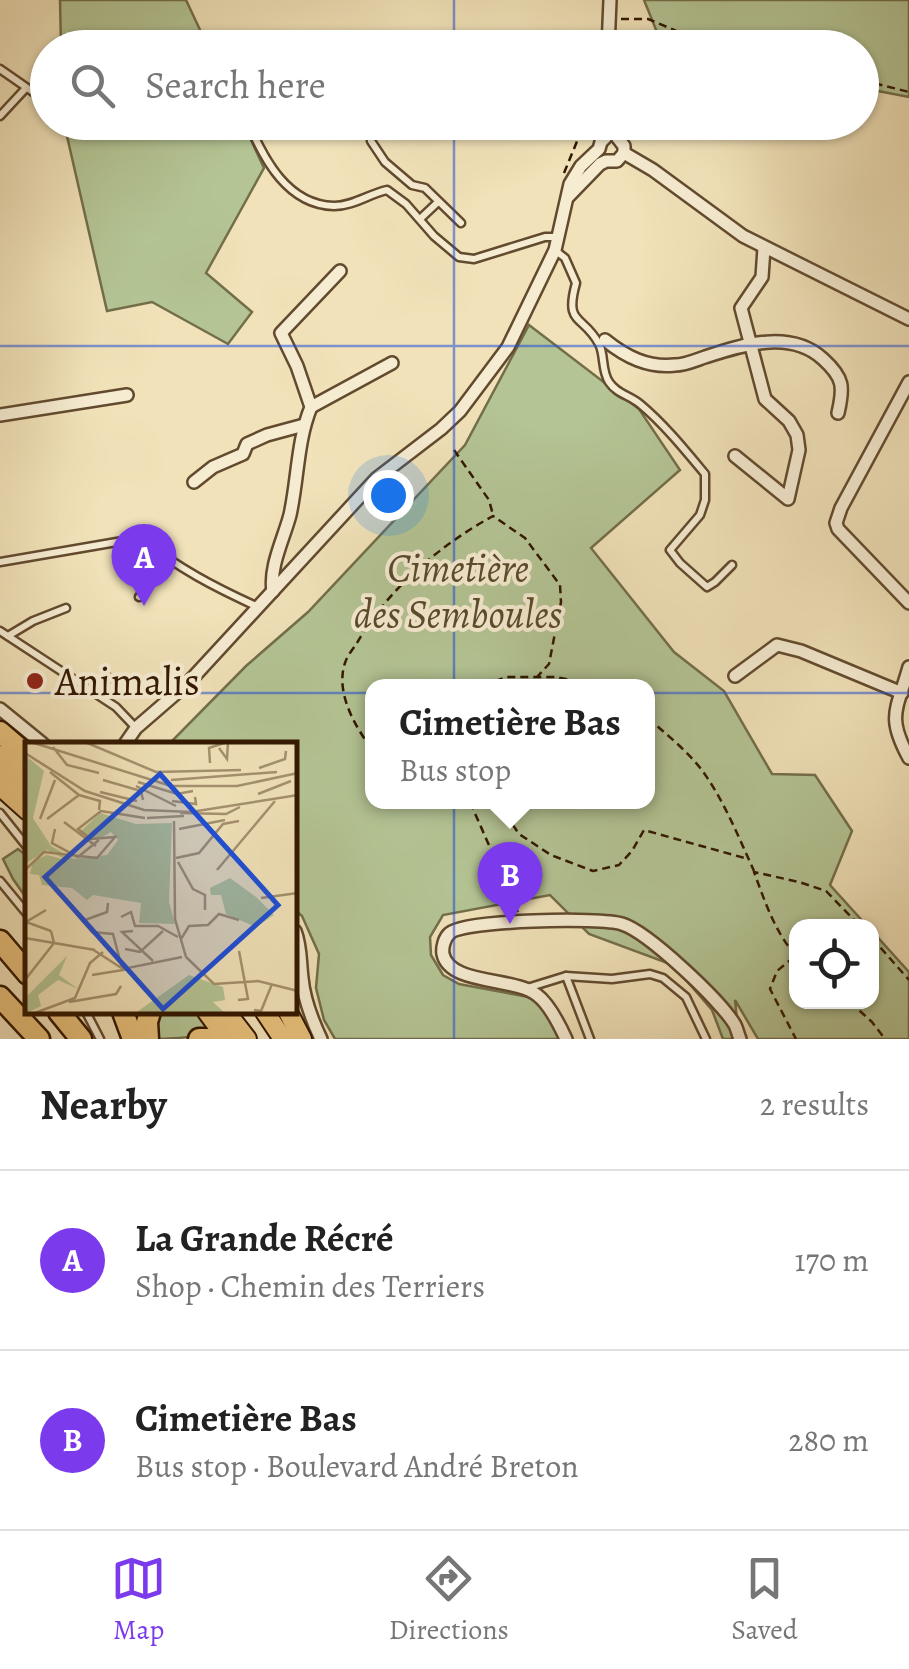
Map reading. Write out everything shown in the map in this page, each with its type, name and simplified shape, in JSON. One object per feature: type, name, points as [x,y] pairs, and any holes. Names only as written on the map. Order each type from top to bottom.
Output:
[{"type":"highway","points":[[0,732],[25,756]]},
{"type":"highway","points":[[0,942],[25,971]]},
{"type":"highway","points":[[0,997],[39,1039]]},
{"type":"highway","points":[[61,1014],[81,1039]]},
{"type":"highway","points":[[132,1018],[145,1039]]},
{"type":"highway","points":[[199,1039],[210,1039]]},
{"type":"main road","points":[[0,742],[25,757]]},
{"type":"main road","points":[[0,755],[25,774]]},
{"type":"main road","points":[[0,771],[25,792]]},
{"type":"main road","points":[[0,786],[25,808]]},
{"type":"main road","points":[[208,1014],[227,1039]]},
{"type":"main road","points":[[228,1014],[247,1039]]},
{"type":"main road","points":[[266,1014],[283,1039]]},
{"type":"main road","points":[[289,1014],[302,1039]]},
{"type":"street","points":[[609,30],[610,0]]},
{"type":"street","points":[[126,742],[136,728],[188,683],[377,478],[460,411],[508,347],[556,243],[570,184],[605,140]]},
{"type":"street","points":[[565,200],[606,161],[617,161],[624,153],[623,142],[619,140]]},
{"type":"street","points":[[599,149],[606,161]]},
{"type":"street","points":[[624,153],[764,248],[909,319]]},
{"type":"street","points":[[735,456],[788,499],[799,450],[797,435],[789,421],[765,398],[741,308],[762,278],[764,248]]},
{"type":"street","points":[[311,407],[280,333],[340,271]]},
{"type":"street","points":[[605,340],[622,354],[650,365],[678,366],[750,343],[788,342],[814,351],[833,368],[843,390],[838,413]]},
{"type":"street","points":[[273,591],[304,425],[311,407],[392,362]]},
{"type":"street","points":[[909,382],[836,523],[909,603]]},
{"type":"street","points":[[0,415],[127,395]]},
{"type":"street","points":[[194,482],[213,467],[244,454],[247,444],[267,434],[304,425]]},
{"type":"street","points":[[735,676],[776,646],[801,652],[902,693]]},
{"type":"street","points":[[909,667],[894,723],[909,758]]},
{"type":"street","points":[[0,709],[41,742]]},
{"type":"street","points":[[566,1039],[536,994],[508,983],[465,975],[450,967],[443,956],[450,933],[460,928],[523,922],[604,920],[626,925],[646,937],[697,983],[734,1022],[740,1039]]},
{"type":"street","points":[[298,939],[311,1019],[322,1039]]},
{"type":"lane","points":[[0,69],[30,91]]},
{"type":"lane","points":[[0,116],[26,88]]},
{"type":"lane","points":[[258,140],[281,182],[295,194],[334,206],[355,203],[387,190],[459,257],[474,260],[545,237],[556,243],[576,283],[572,310],[599,345],[610,384],[619,394],[637,401],[705,474],[705,500],[700,514],[670,550],[707,587],[732,565]]},
{"type":"lane","points":[[371,142],[385,162],[412,185],[425,188],[461,223]]},
{"type":"lane","points":[[420,220],[438,202]]},
{"type":"lane","points":[[893,310],[909,310]]},
{"type":"lane","points":[[0,562],[140,538],[207,584],[259,607]]},
{"type":"lane","points":[[139,597],[168,560]]},
{"type":"lane","points":[[8,636],[66,608]]},
{"type":"lane","points":[[0,631],[116,707],[136,728]]},
{"type":"lane","points":[[92,692],[109,678]]},
{"type":"lane","points":[[0,814],[25,844]]},
{"type":"lane","points":[[0,881],[25,911]]},
{"type":"lane","points":[[524,989],[566,976],[612,979],[650,974],[663,978],[686,997],[706,1039]]},
{"type":"lane","points":[[566,976],[590,1039]]},
{"type":"lane","points":[[87,1014],[100,1039]]},
{"type":"path","points":[[609,19],[648,20],[673,30]]},
{"type":"path","points":[[879,84],[909,92]]},
{"type":"path","points":[[566,180],[564,168],[577,140]]},
{"type":"path","points":[[454,450],[489,500],[493,516],[525,538],[560,584],[561,602],[549,664],[537,677]]},
{"type":"path","points":[[365,741],[344,695],[344,665],[378,610],[406,581],[493,516]]},
{"type":"path","points":[[501,679],[565,679]]},
{"type":"path","points":[[655,724],[704,773],[730,818],[770,914],[789,947]]},
{"type":"path","points":[[473,809],[508,896],[523,922]]},
{"type":"path","points":[[502,809],[519,834],[551,855],[593,871],[619,864],[644,830],[748,859]]},
{"type":"path","points":[[754,872],[826,892],[853,919]]},
{"type":"path","points":[[879,946],[909,980]]},
{"type":"path","points":[[789,961],[776,971],[770,990],[796,1039]]},
{"type":"path","points":[[858,1009],[885,1039]]},
{"type":"green space","points":[[60,0],[186,0],[200,30],[61,30]]},
{"type":"green space","points":[[644,0],[909,0],[909,97],[879,91],[879,30],[656,30]]},
{"type":"green space","points":[[68,140],[251,140],[264,168],[206,273],[252,312],[228,344],[152,302],[107,311]]},
{"type":"green space","name":"Cimetière des Semboules","points":[[529,325],[639,409],[680,470],[591,548],[674,652],[724,691],[772,774],[815,775],[852,831],[830,885],[861,919],[789,919],[789,1009],[879,1009],[879,939],[909,972],[909,1039],[758,1039],[735,1000],[739,1039],[723,1039],[712,1010],[673,965],[589,934],[550,895],[443,915],[430,937],[431,955],[443,975],[459,984],[534,998],[561,1039],[335,1039],[324,1020],[316,988],[319,954],[298,913],[298,742],[171,742],[246,666],[308,612],[465,445]]},
{"type":"green space","points":[[18,849],[25,854],[25,896],[13,879],[3,859]]},
{"type":"green space","points":[[157,1014],[201,1014],[217,1035],[153,1039]]},
{"type":"place","name":"La Grande Récré","points":[[144,606]]},
{"type":"place","name":"Animalis","points":[[35,681]]},
{"type":"place","name":"Cimetière Bas","points":[[510,924]]}]
